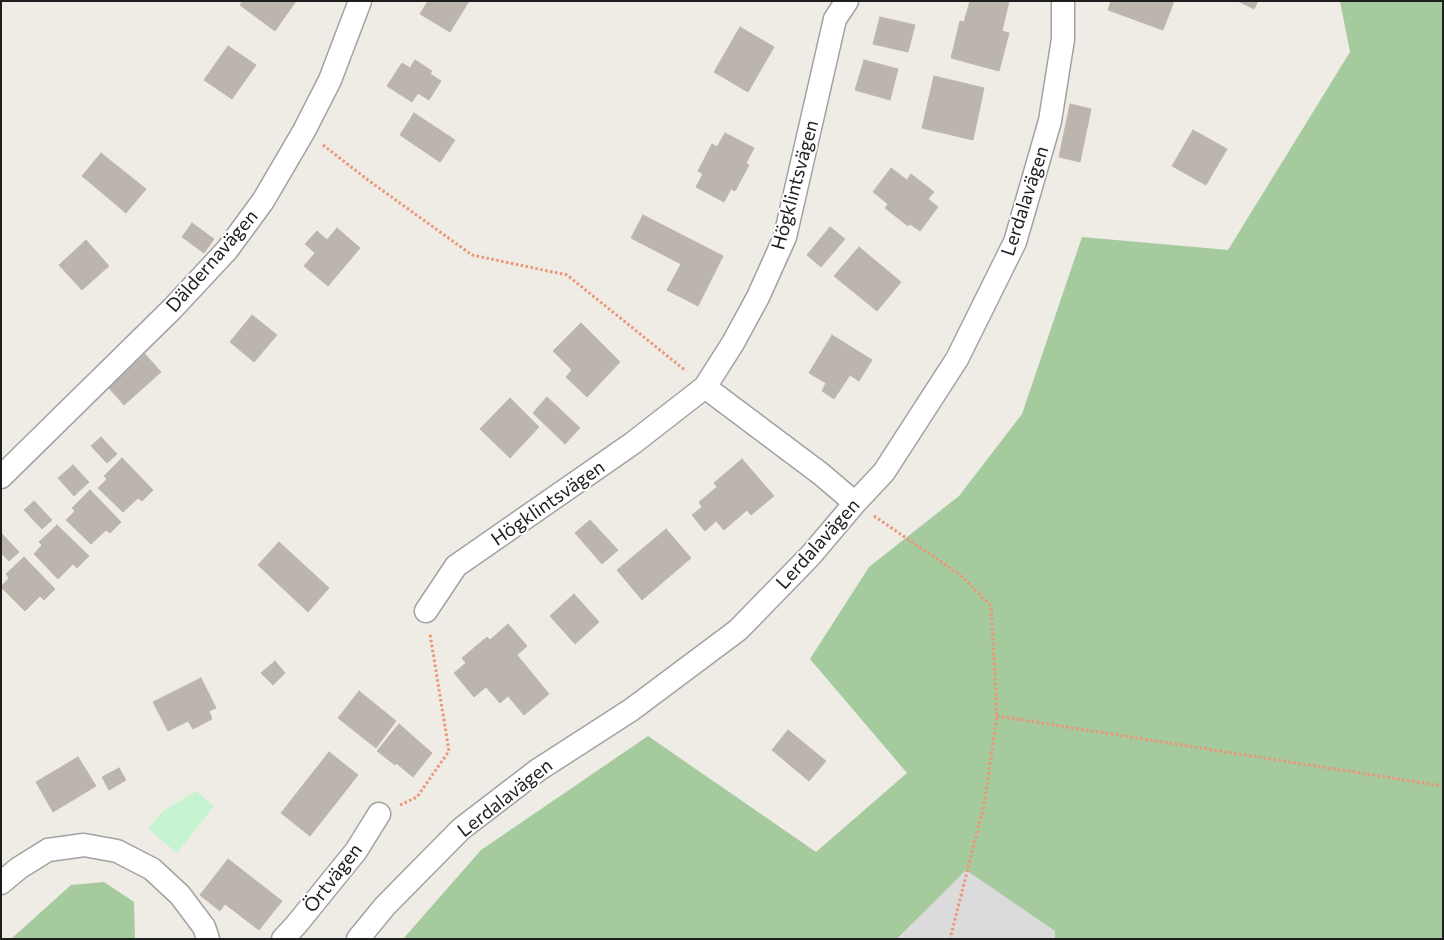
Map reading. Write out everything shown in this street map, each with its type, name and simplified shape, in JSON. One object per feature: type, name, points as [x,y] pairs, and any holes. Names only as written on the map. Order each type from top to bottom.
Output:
[{"type":"street","name":"Däldernavägen","points":[[1,477],[172,309],[226,250],[263,201],[304,131],[330,80],[360,1]]},
{"type":"street","name":"Högklintsvägen","points":[[426,612],[456,566],[633,443],[705,386],[733,343],[758,297],[785,237],[835,19],[847,1]]},
{"type":"street","name":"Lerdalavägen","points":[[358,939],[385,906],[461,829],[538,770],[631,710],[738,630],[811,555],[884,472],[957,358],[1015,242],[1050,122],[1063,39],[1063,1]]},
{"type":"street","points":[[705,386],[822,474],[855,503]]},
{"type":"street","name":"Örtvägen","points":[[283,939],[356,851],[378,814]]},
{"type":"street","points":[[1,883],[19,868],[48,850],[84,845],[117,851],[152,869],[180,895],[204,927],[208,939]]},
{"type":"path","points":[[304,131],[472,255],[567,275],[678,364]]},
{"type":"path","points":[[855,503],[959,574],[991,606],[997,716],[984,805],[950,939]]},
{"type":"path","points":[[378,814],[418,797],[449,751],[426,612]]},
{"type":"path","points":[[997,716],[1443,786]]},
{"type":"shaded area","points":[[966,869],[1055,931],[1055,939],[898,939]]},
{"type":"green space","points":[[1340,1],[1443,1],[1443,939],[1055,939],[1055,931],[966,870],[897,939],[403,939],[481,850],[648,736],[816,852],[907,773],[810,659],[869,567],[959,496],[1022,414],[1082,237],[1228,250],[1350,52]]},
{"type":"green space","points":[[196,791],[214,806],[177,853],[148,829],[163,811]]},
{"type":"green space","points":[[104,882],[134,902],[135,939],[11,939],[71,885]]},
{"type":"building","points":[[243,1],[296,1],[275,31],[240,5]]},
{"type":"building","points":[[428,1],[469,1],[450,32],[420,14]]},
{"type":"building","points":[[970,1],[1009,1],[1002,31],[1009,33],[999,71],[951,58],[960,21],[964,22]]},
{"type":"building","points":[[1111,1],[1174,1],[1163,30],[1108,10]]},
{"type":"building","points":[[1238,1],[1258,1],[1254,9]]},
{"type":"building","points":[[880,17],[915,25],[908,52],[873,44]]},
{"type":"building","points":[[740,27],[774,47],[748,92],[714,72]]},
{"type":"building","points":[[228,46],[256,65],[232,99],[204,80]]},
{"type":"building","points":[[415,60],[432,71],[430,74],[441,81],[429,100],[418,93],[412,102],[387,86],[402,63],[410,68]]},
{"type":"building","points":[[864,60],[898,69],[890,100],[855,90]]},
{"type":"building","points":[[934,76],[984,88],[973,140],[922,128]]},
{"type":"building","points":[[1070,104],[1091,109],[1080,162],[1059,157]]},
{"type":"building","points":[[414,113],[455,140],[440,162],[400,135]]},
{"type":"building","points":[[1193,130],[1227,149],[1206,185],[1172,166]]},
{"type":"building","points":[[725,133],[754,148],[746,163],[749,165],[735,191],[731,189],[724,202],[696,187],[703,174],[698,171],[712,144],[717,147]]},
{"type":"building","points":[[101,153],[146,189],[126,213],[82,176]]},
{"type":"building","points":[[891,168],[907,180],[911,174],[934,192],[928,199],[938,207],[920,231],[910,224],[908,226],[885,208],[888,204],[873,192]]},
{"type":"building","points":[[643,215],[723,256],[698,306],[667,290],[681,264],[631,238]]},
{"type":"building","points":[[192,223],[214,239],[204,253],[182,237]]},
{"type":"building","points":[[830,227],[845,239],[821,267],[807,255]]},
{"type":"building","points":[[337,228],[360,248],[328,286],[304,266],[315,253],[305,244],[317,231],[327,240]]},
{"type":"building","points":[[86,240],[109,266],[82,290],[59,265]]},
{"type":"building","points":[[859,247],[901,282],[877,311],[834,276]]},
{"type":"building","points":[[252,315],[277,335],[254,362],[230,342]]},
{"type":"building","points":[[581,323],[620,362],[587,397],[566,377],[572,370],[553,351]]},
{"type":"building","points":[[832,335],[872,360],[859,381],[850,375],[834,399],[822,391],[826,383],[809,373]]},
{"type":"building","points":[[145,354],[161,372],[124,405],[108,387]]},
{"type":"building","points":[[547,397],[580,428],[565,444],[533,413]]},
{"type":"building","points":[[510,398],[539,427],[510,458],[480,429]]},
{"type":"building","points":[[101,437],[117,454],[107,463],[91,446]]},
{"type":"building","points":[[122,458],[153,490],[142,501],[138,498],[123,512],[98,488],[107,479],[104,476]]},
{"type":"building","points":[[742,459],[774,496],[751,515],[747,510],[724,530],[716,521],[705,531],[692,515],[702,507],[699,502],[717,487],[714,483]]},
{"type":"building","points":[[73,465],[89,482],[74,496],[58,478]]},
{"type":"building","points":[[90,490],[121,522],[110,533],[106,530],[91,544],[66,520],[75,511],[72,508]]},
{"type":"building","points":[[34,501],[52,520],[42,529],[24,510]]},
{"type":"building","points":[[590,520],[618,550],[602,564],[575,533]]},
{"type":"building","points":[[57,525],[89,556],[77,568],[73,564],[58,579],[34,554],[42,545],[39,542]]},
{"type":"building","points":[[666,529],[691,558],[642,600],[617,570]]},
{"type":"building","points":[[2,534],[19,552],[9,561],[1,553]]},
{"type":"building","points":[[279,542],[329,588],[308,612],[258,565]]},
{"type":"building","points":[[24,557],[55,589],[44,600],[40,596],[25,611],[1,587],[9,578],[6,574]]},
{"type":"building","points":[[574,594],[599,622],[575,644],[550,616]]},
{"type":"building","points":[[508,624],[527,646],[517,655],[549,694],[524,715],[508,696],[500,703],[486,687],[474,697],[454,673],[466,663],[462,658],[487,637],[490,640]]},
{"type":"building","points":[[275,661],[285,673],[273,685],[261,673]]},
{"type":"building","points":[[201,678],[216,708],[209,711],[212,719],[193,729],[188,721],[168,731],[153,702]]},
{"type":"building","points":[[359,691],[396,721],[376,748],[338,718]]},
{"type":"building","points":[[399,724],[432,753],[413,777],[377,751]]},
{"type":"building","points":[[788,730],[826,761],[809,781],[772,750]]},
{"type":"building","points":[[329,752],[358,775],[310,836],[281,813]]},
{"type":"building","points":[[78,757],[96,786],[53,812],[36,782]]},
{"type":"building","points":[[119,768],[126,780],[109,790],[102,777]]},
{"type":"building","points":[[228,859],[282,901],[259,930],[225,904],[220,911],[200,895]]}]
